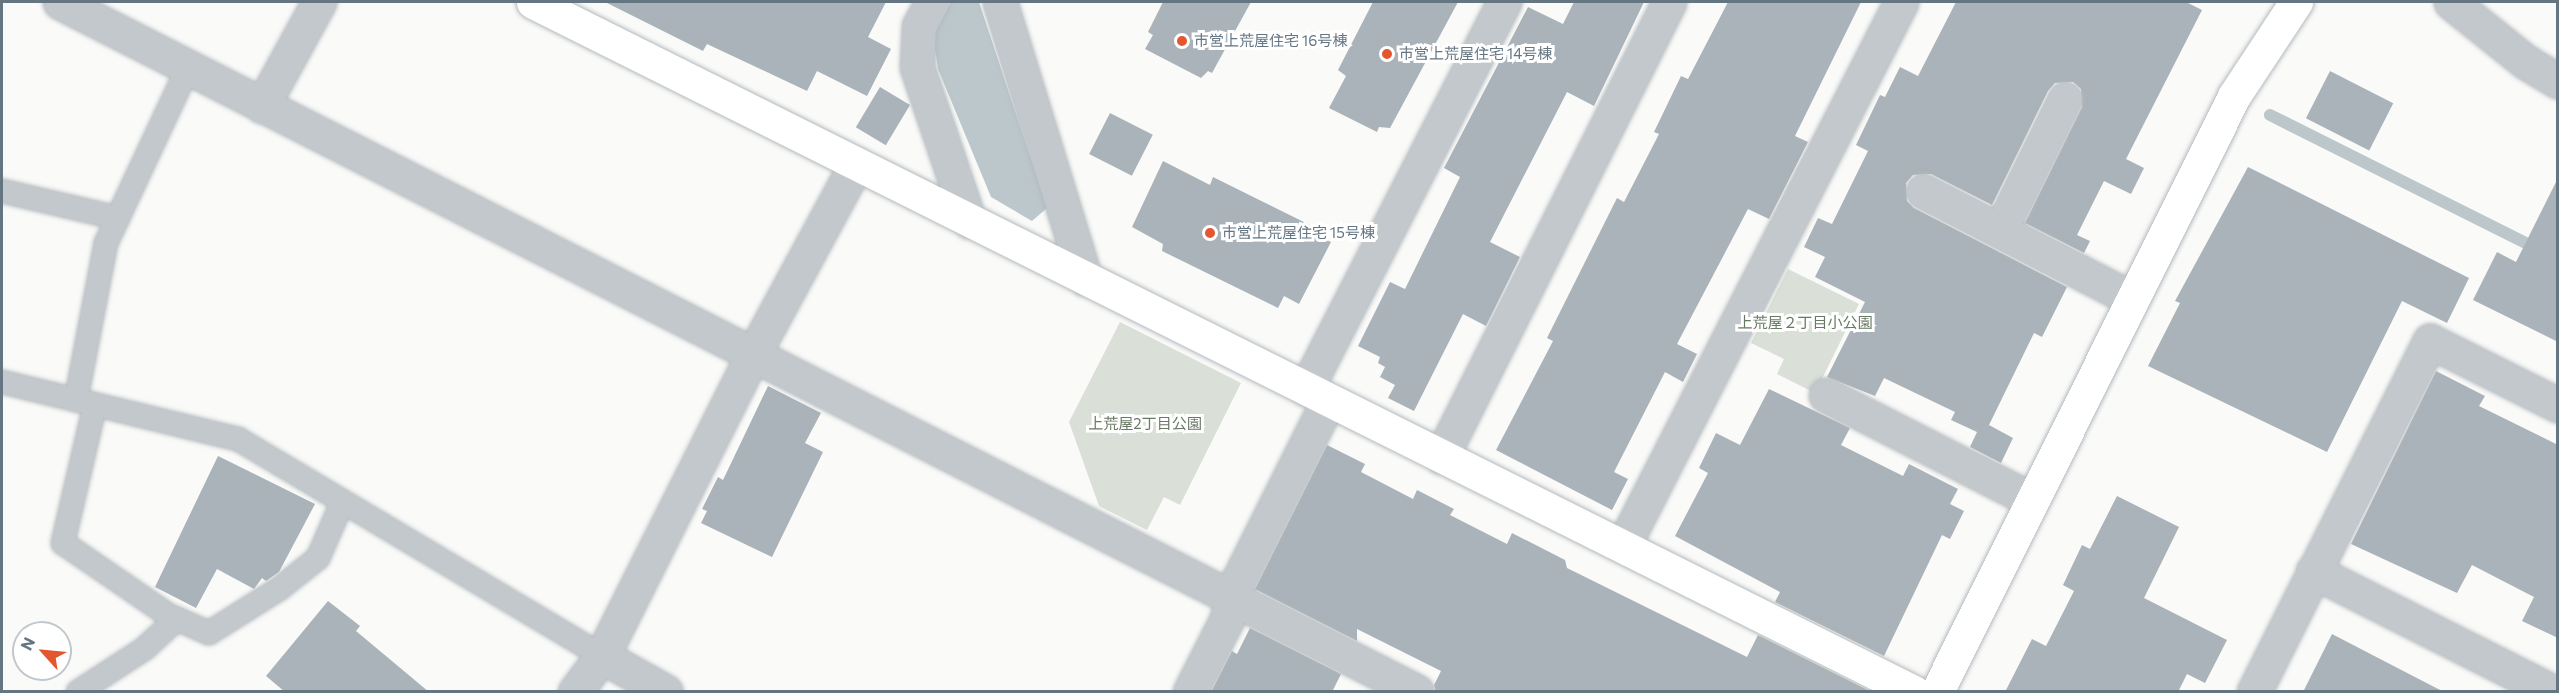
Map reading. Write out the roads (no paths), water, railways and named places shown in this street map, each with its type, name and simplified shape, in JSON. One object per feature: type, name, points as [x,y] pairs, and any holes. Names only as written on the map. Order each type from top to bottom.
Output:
[{"type":"street","points":[[60,2],[1417,692]]},
{"type":"street","points":[[262,106],[319,2]]},
{"type":"street","points":[[532,2],[1914,692]]},
{"type":"street","points":[[932,2],[919,26],[917,67],[969,221]]},
{"type":"street","points":[[1000,2],[1085,279]]},
{"type":"street","points":[[1190,692],[1226,621],[1232,599],[1317,395],[1504,2]]},
{"type":"street","points":[[1442,457],[1669,2]]},
{"type":"street","points":[[1623,546],[1901,2]]},
{"type":"street","points":[[1937,692],[2130,298],[2234,96],[2296,2]]},
{"type":"street","points":[[2451,2],[2526,62],[2558,81]]},
{"type":"street","points":[[2000,231],[2066,99]]},
{"type":"street","points":[[575,692],[602,656],[754,353],[856,164]]},
{"type":"street","points":[[1923,191],[2130,298]]},
{"type":"street","points":[[2254,692],[2430,341],[2558,405]]},
{"type":"street","points":[[1826,395],[2030,499]]},
{"type":"street","points":[[2313,571],[2553,692]]},
{"type":"street","points":[[602,656],[666,692]]},
{"type":"lane","points":[[188,68],[106,243],[85,403],[63,543],[177,619],[209,633],[279,589],[318,558],[342,503]]},
{"type":"lane","points":[[2,192],[118,218]]},
{"type":"lane","points":[[2,382],[238,439],[602,656]]},
{"type":"lane","points":[[78,692],[144,649],[177,619]]},
{"type":"waterway","points":[[2270,115],[2540,250]]},
{"type":"place","name":"市営上荒屋住宅 16号棟","points":[[1182,41]]},
{"type":"place","name":"市営上荒屋住宅 14号棟","points":[[1387,54]]},
{"type":"place","name":"市営上荒屋住宅 15号棟","points":[[1210,233]]},
{"type":"park label","name":"上荒屋２丁目小公園","points":[[1805,323]]},
{"type":"park label","name":"上荒屋2丁目公園","points":[[1145,424]]}]
